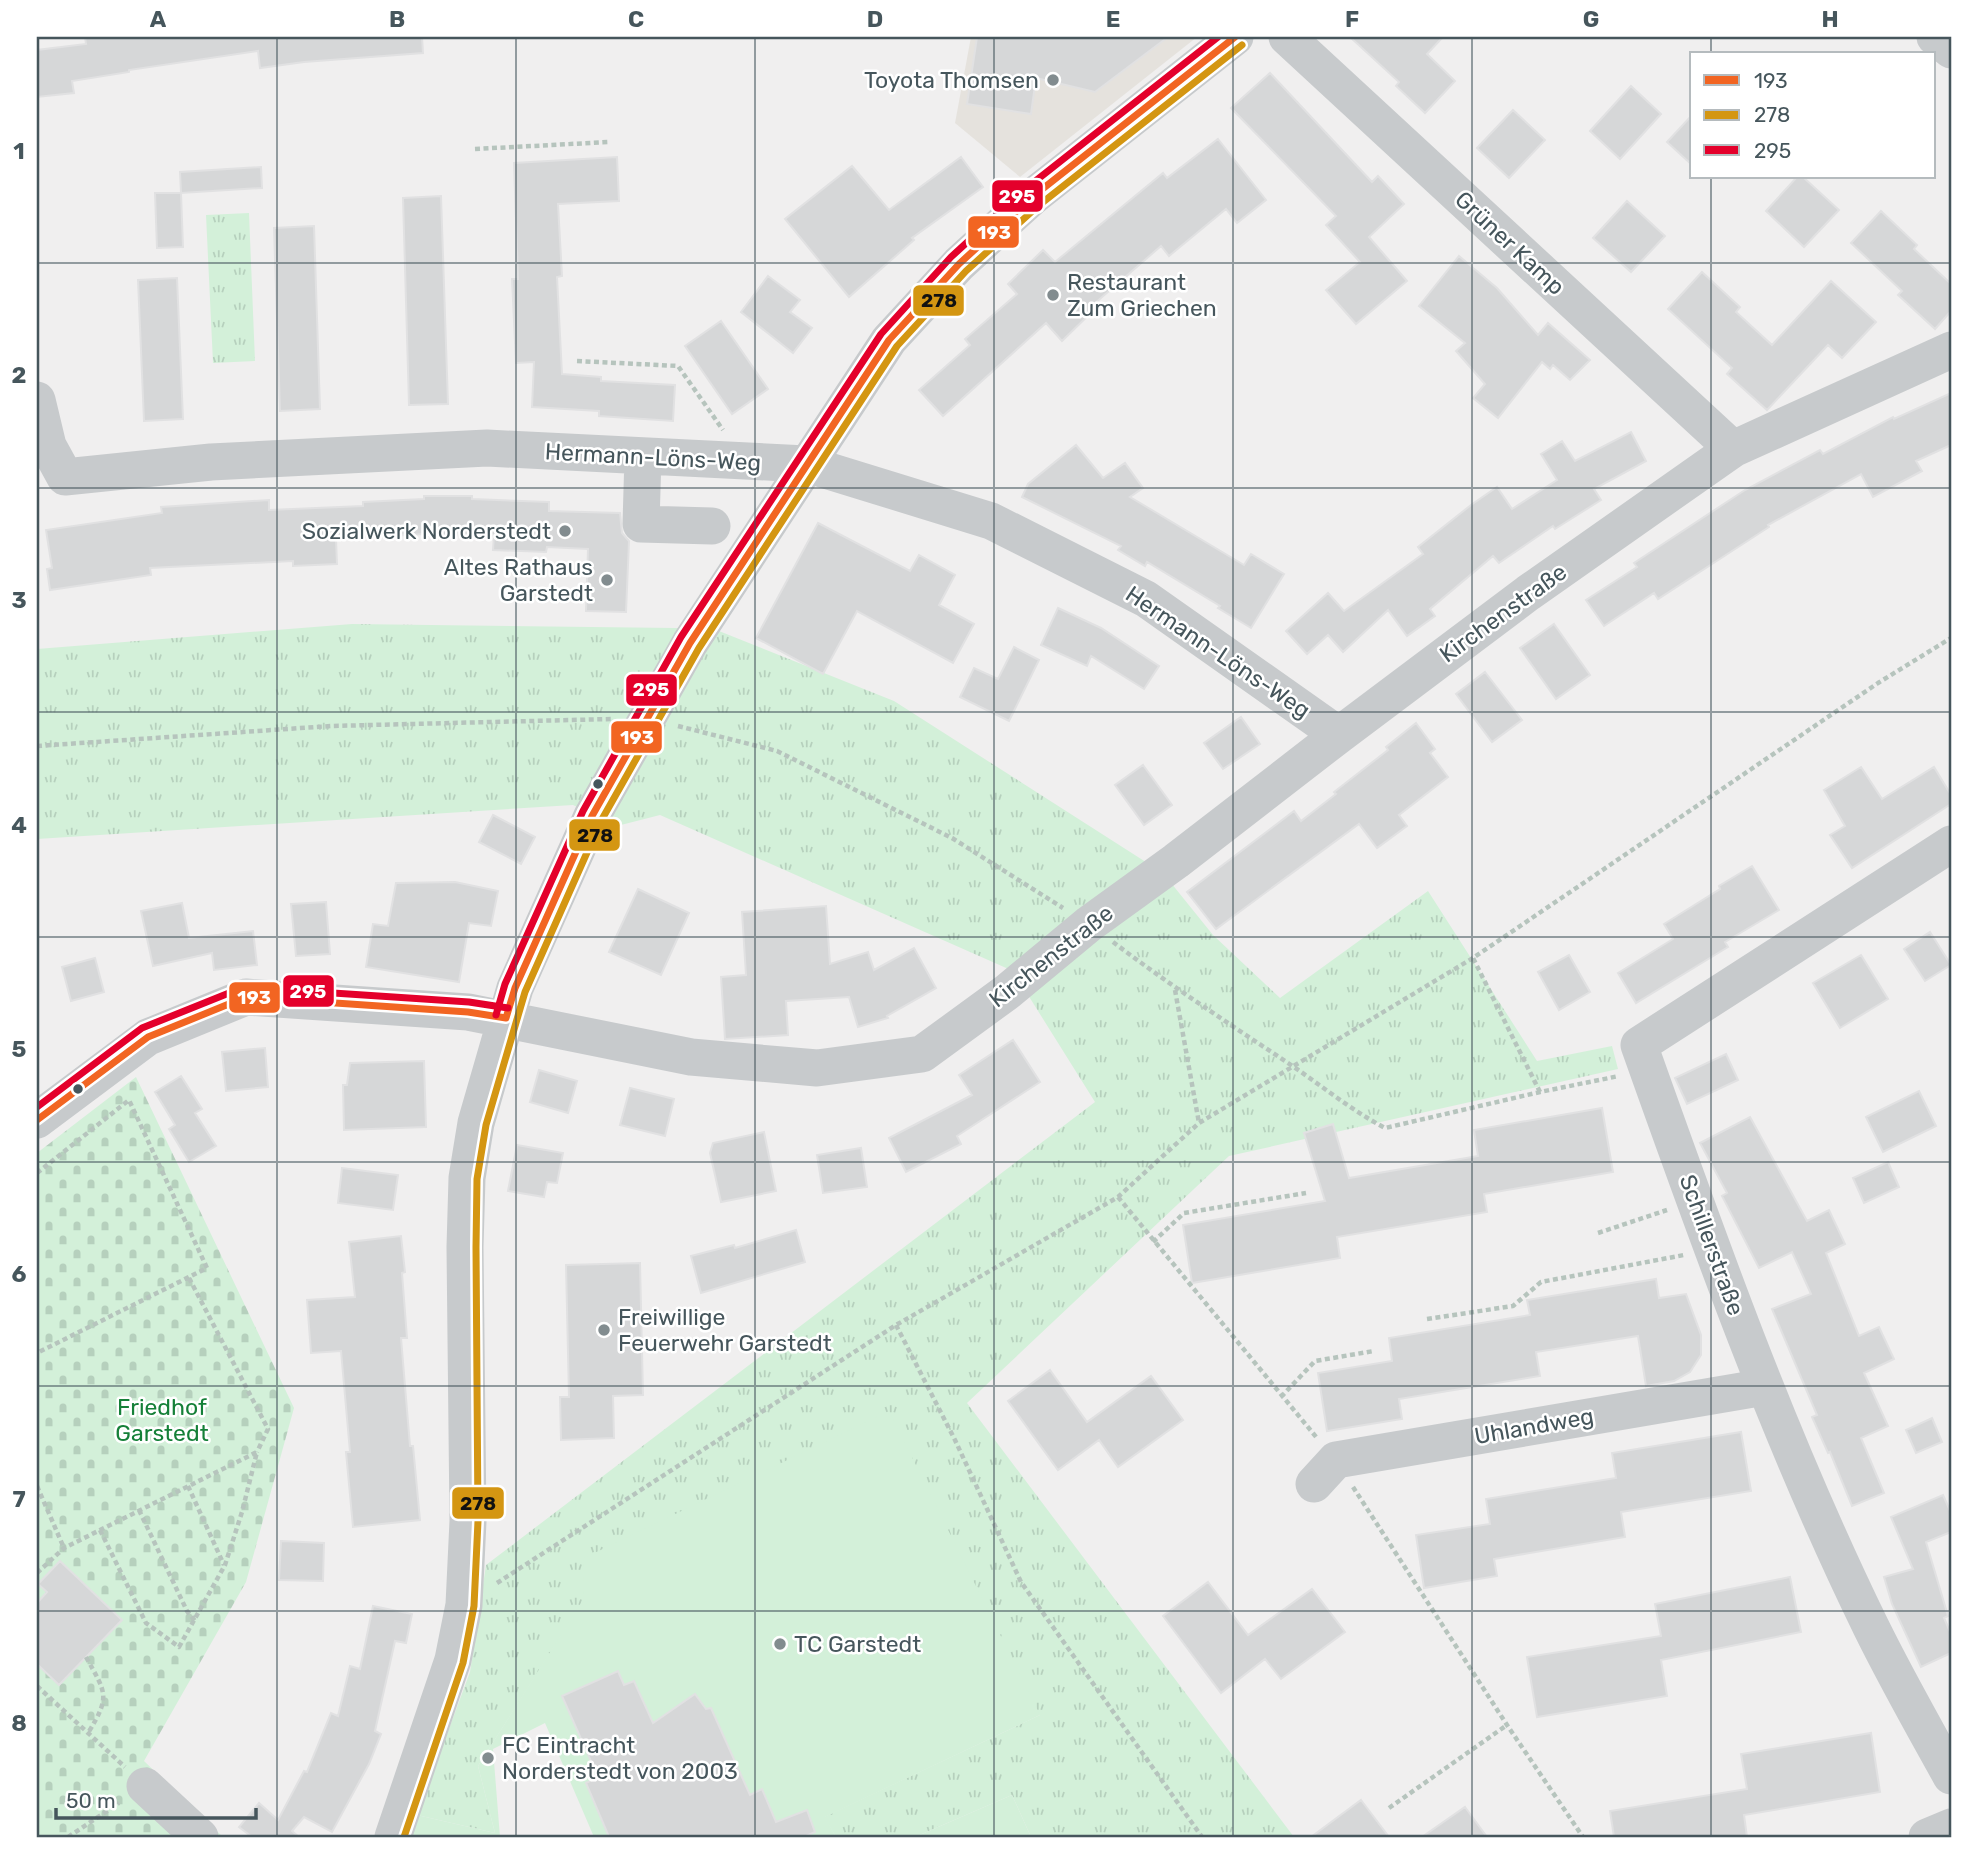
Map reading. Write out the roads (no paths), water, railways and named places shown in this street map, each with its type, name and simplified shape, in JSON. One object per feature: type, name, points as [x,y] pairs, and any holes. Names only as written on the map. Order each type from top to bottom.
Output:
[{"type":"street","points":[[393,1837],[453,1660],[464,1605],[468,1521],[465,1247],[467,1178],[476,1123],[515,988],[592,816],[690,643],[889,340],[959,264],[1031,198],[1235,37]]},
{"type":"street","name":"Grüner Kamp","points":[[1287,37],[1733,449]]},
{"type":"street","points":[[1935,37],[1951,50]]},
{"type":"street","name":"Kirchenstraße","points":[[37,1120],[148,1037],[246,997],[468,1012],[691,1057],[817,1068],[922,1054],[1007,992],[1089,924],[1528,593],[1733,449],[1951,350]]},
{"type":"street","name":"Hermann-Löns-Weg","points":[[37,400],[48,446],[65,477],[211,462],[487,448],[806,464],[991,521],[1146,598],[1339,734]]},
{"type":"street","points":[[643,456],[641,524],[712,526]]},
{"type":"street","name":"Schillerstraße","points":[[1951,844],[1639,1045],[1765,1387],[1871,1627],[1951,1776]]},
{"type":"street","name":"Uhlandweg","points":[[1325,1472],[1765,1387]]},
{"type":"street","points":[[145,1786],[200,1837]]},
{"type":"street","points":[[1927,1837],[1951,1827]]},
{"type":"place","name":"Toyota Thomsen","points":[[1053,80]]},
{"type":"place","name":"Restaurant Zum Griechen","points":[[1053,295]]},
{"type":"place","name":"Sozialwerk Norderstedt","points":[[565,531]]},
{"type":"place","name":"Altes Rathaus Garstedt","points":[[607,580]]},
{"type":"place","name":"Freiwillige Feuerwehr Garstedt","points":[[604,1330]]},
{"type":"place","name":"TC Garstedt","points":[[780,1644]]},
{"type":"place","name":"FC Eintracht Norderstedt von 2003","points":[[488,1758]]},
{"type":"park label","name":"Friedhof Garstedt","points":[[162,1420]]}]
